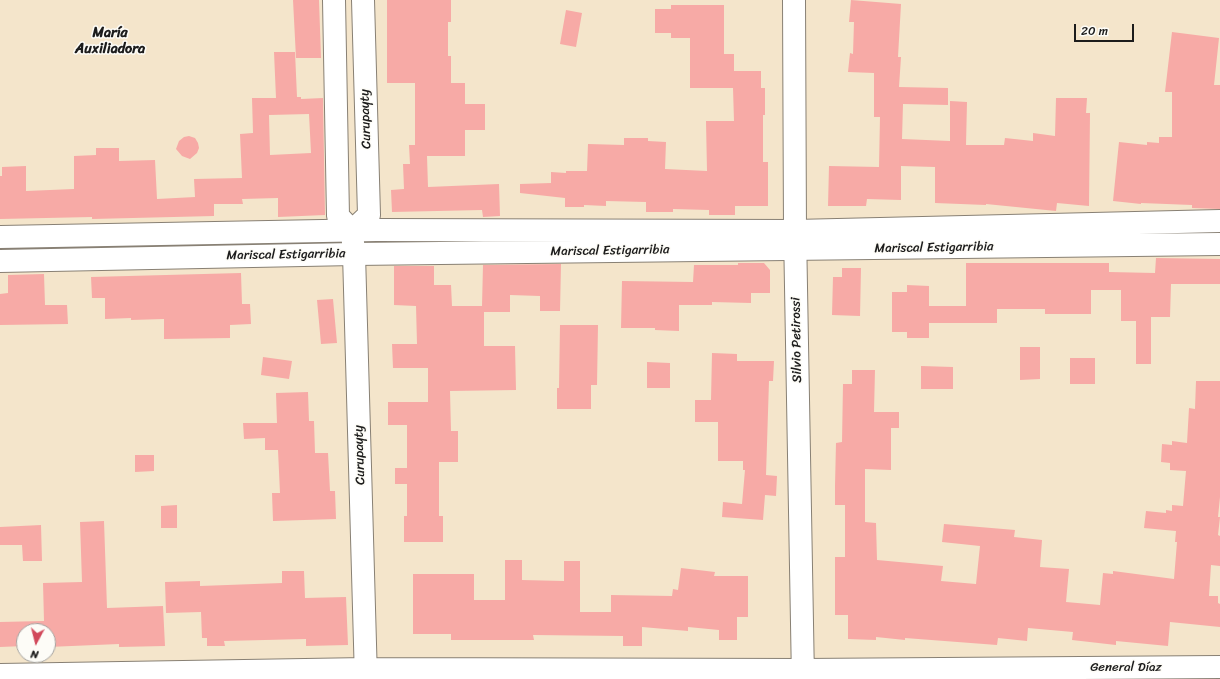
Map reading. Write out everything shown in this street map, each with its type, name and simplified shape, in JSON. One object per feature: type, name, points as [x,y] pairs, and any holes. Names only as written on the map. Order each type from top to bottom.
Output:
[{"type":"street","points":[[334,0],[338,216],[352,231]]},
{"type":"street","name":"Curupayty","points":[[363,0],[369,215],[352,231],[354,254],[366,674]]},
{"type":"street","name":"Silvio Petirossi","points":[[794,0],[795,240],[803,674]]},
{"type":"street","points":[[0,237],[376,230],[795,240],[1220,221]]},
{"type":"street","name":"Mariscal Estigarribia","points":[[0,261],[354,254],[795,240],[1220,244]]},
{"type":"street","name":"General Díaz","points":[[0,675],[803,674],[1220,667]]},
{"type":"building","points":[[293,0],[319,0],[321,58],[296,58]]},
{"type":"building","points":[[387,0],[451,0],[451,22],[448,22],[448,56],[451,56],[451,83],[465,83],[465,104],[485,104],[485,130],[465,130],[465,156],[427,156],[428,187],[499,184],[500,216],[483,217],[482,210],[392,212],[391,190],[404,189],[403,164],[410,164],[409,145],[415,145],[415,83],[387,83]]},
{"type":"building","points":[[851,0],[901,4],[898,57],[901,57],[899,87],[948,88],[948,105],[903,104],[902,139],[950,141],[950,101],[967,102],[966,145],[1004,145],[1005,138],[1033,141],[1033,133],[1055,136],[1056,98],[1087,98],[1086,113],[1090,113],[1089,206],[1057,203],[1056,211],[986,204],[935,203],[935,167],[901,166],[901,200],[867,199],[866,206],[828,206],[829,166],[879,167],[880,117],[874,117],[874,73],[848,72],[850,53],[853,54],[854,22],[849,22]]},
{"type":"building","points":[[671,5],[724,5],[724,54],[734,54],[734,71],[761,71],[761,88],[765,88],[765,115],[763,115],[763,162],[768,162],[768,206],[735,206],[735,215],[709,215],[709,210],[673,209],[673,212],[646,212],[646,202],[606,201],[606,206],[584,205],[584,207],[565,207],[565,198],[520,193],[520,184],[551,183],[551,172],[566,173],[566,171],[587,171],[588,144],[624,145],[624,138],[648,138],[648,141],[666,142],[665,169],[707,171],[706,121],[734,121],[733,88],[690,88],[690,38],[671,38],[671,33],[655,33],[655,9],[671,9]]},
{"type":"building","points":[[566,10],[582,13],[576,47],[560,44]]},
{"type":"building","points":[[1172,32],[1219,38],[1214,85],[1220,85],[1220,209],[1192,208],[1192,205],[1141,204],[1113,201],[1119,142],[1147,145],[1147,142],[1159,143],[1159,137],[1172,137],[1172,92],[1165,92]]},
{"type":"building","points":[[274,52],[295,52],[297,97],[301,97],[301,99],[323,98],[325,215],[278,217],[278,198],[242,199],[243,204],[214,204],[214,216],[92,219],[92,217],[0,219],[0,176],[2,176],[2,167],[26,166],[26,191],[74,189],[74,156],[96,155],[96,148],[119,148],[119,161],[155,160],[157,199],[195,197],[194,179],[242,178],[240,134],[253,133],[252,98],[276,98]],"holes":[[[309,114],[311,153],[270,155],[269,115]]]},
{"type":"building","points":[[189,136],[195,138],[199,148],[197,153],[190,159],[182,156],[176,149],[179,141],[184,137]]},
{"type":"building","points":[[1156,258],[1220,259],[1220,284],[1171,284],[1170,317],[1151,317],[1151,364],[1136,364],[1136,321],[1121,321],[1121,290],[1091,290],[1091,314],[1045,314],[1045,309],[997,309],[997,323],[929,323],[929,338],[907,338],[907,332],[892,332],[892,292],[907,292],[907,285],[929,286],[929,306],[966,306],[966,263],[1109,263],[1109,272],[1155,273]]},
{"type":"building","points":[[738,263],[764,263],[770,270],[770,293],[751,293],[751,303],[712,302],[712,305],[679,305],[679,331],[655,330],[655,328],[621,328],[622,281],[693,282],[694,265],[738,265]]},
{"type":"building","points":[[561,264],[560,311],[540,311],[540,296],[510,295],[510,312],[484,312],[484,346],[515,346],[516,390],[450,391],[451,431],[458,431],[458,462],[439,462],[439,516],[443,516],[443,542],[404,542],[404,516],[407,516],[407,484],[395,484],[395,468],[407,468],[407,425],[388,425],[388,402],[428,402],[428,368],[393,368],[392,344],[417,344],[416,306],[394,305],[394,266],[434,266],[434,285],[451,285],[452,306],[482,306],[483,265]]},
{"type":"building","points":[[842,268],[861,268],[860,316],[832,315],[833,277],[842,277]]},
{"type":"building","points":[[241,273],[242,304],[250,304],[251,324],[230,325],[230,338],[164,339],[164,319],[105,319],[105,298],[92,298],[91,277]]},
{"type":"building","points":[[44,274],[45,305],[67,305],[68,324],[0,325],[0,294],[8,293],[8,275]]},
{"type":"building","points":[[333,299],[337,343],[321,344],[317,300]]},
{"type":"building","points":[[560,325],[598,325],[597,385],[591,385],[591,409],[557,409],[557,388],[559,388]]},
{"type":"building","points":[[1020,347],[1040,347],[1040,379],[1020,380]]},
{"type":"building","points":[[712,353],[737,354],[737,361],[774,361],[773,381],[769,381],[766,475],[777,476],[776,496],[765,495],[763,520],[722,517],[723,502],[742,504],[745,470],[743,470],[743,461],[718,461],[718,422],[695,422],[695,400],[711,400]]},
{"type":"building","points":[[263,357],[292,361],[289,379],[261,375]]},
{"type":"building","points":[[1070,358],[1095,358],[1095,384],[1070,384]]},
{"type":"building","points":[[647,362],[670,363],[670,388],[647,388]]},
{"type":"building","points":[[921,366],[953,367],[953,389],[921,389]]},
{"type":"building","points":[[852,370],[875,370],[874,412],[899,412],[899,428],[891,428],[891,470],[865,469],[865,522],[876,523],[877,560],[943,566],[941,581],[976,584],[980,546],[942,542],[944,524],[1015,530],[1014,537],[1042,540],[1040,567],[1069,569],[1066,602],[1100,605],[1103,573],[1113,574],[1113,571],[1174,579],[1177,542],[1175,542],[1176,531],[1144,528],[1146,511],[1166,513],[1166,510],[1172,511],[1172,505],[1183,506],[1186,471],[1170,470],[1170,463],[1161,462],[1162,444],[1172,445],[1172,441],[1187,443],[1189,408],[1195,409],[1196,381],[1220,381],[1220,497],[1218,517],[1220,517],[1218,535],[1220,536],[1220,566],[1211,565],[1209,596],[1218,596],[1218,603],[1220,604],[1220,627],[1170,622],[1168,646],[1116,641],[1116,645],[1072,640],[1073,632],[1028,628],[1027,641],[998,638],[997,645],[905,638],[905,640],[876,637],[876,640],[848,639],[848,615],[835,615],[835,557],[845,557],[845,505],[835,505],[835,486],[836,443],[842,442],[843,384],[852,384]]},
{"type":"building","points":[[308,392],[309,421],[314,421],[315,453],[328,453],[330,491],[335,491],[336,519],[273,521],[272,493],[280,493],[278,450],[265,450],[265,438],[244,439],[243,423],[277,423],[276,393]]},
{"type":"building","points":[[135,455],[154,455],[154,471],[135,472]]},
{"type":"building","points":[[177,505],[177,528],[161,528],[161,506]]},
{"type":"building","points":[[104,521],[107,608],[163,606],[165,646],[119,647],[119,644],[56,647],[56,623],[16,623],[16,646],[0,647],[0,622],[44,621],[43,583],[82,582],[80,522]]},
{"type":"building","points":[[41,525],[42,561],[23,561],[22,545],[0,545],[0,527]]},
{"type":"building","points":[[505,560],[522,560],[522,580],[564,581],[564,561],[580,561],[580,612],[611,612],[611,595],[672,596],[673,589],[678,590],[681,568],[715,572],[714,576],[748,576],[748,617],[737,617],[737,640],[719,640],[719,630],[688,627],[688,631],[642,627],[642,646],[623,646],[623,636],[533,635],[534,640],[451,640],[451,634],[413,634],[413,574],[474,574],[474,600],[505,600]]},
{"type":"building","points":[[282,571],[304,571],[305,598],[346,597],[348,645],[306,646],[306,639],[224,641],[225,646],[207,646],[207,638],[202,638],[201,612],[166,613],[165,582],[200,581],[200,586],[282,583]]},
{"type":"district","name":"María Auxiliadora","points":[[110,42]]}]
